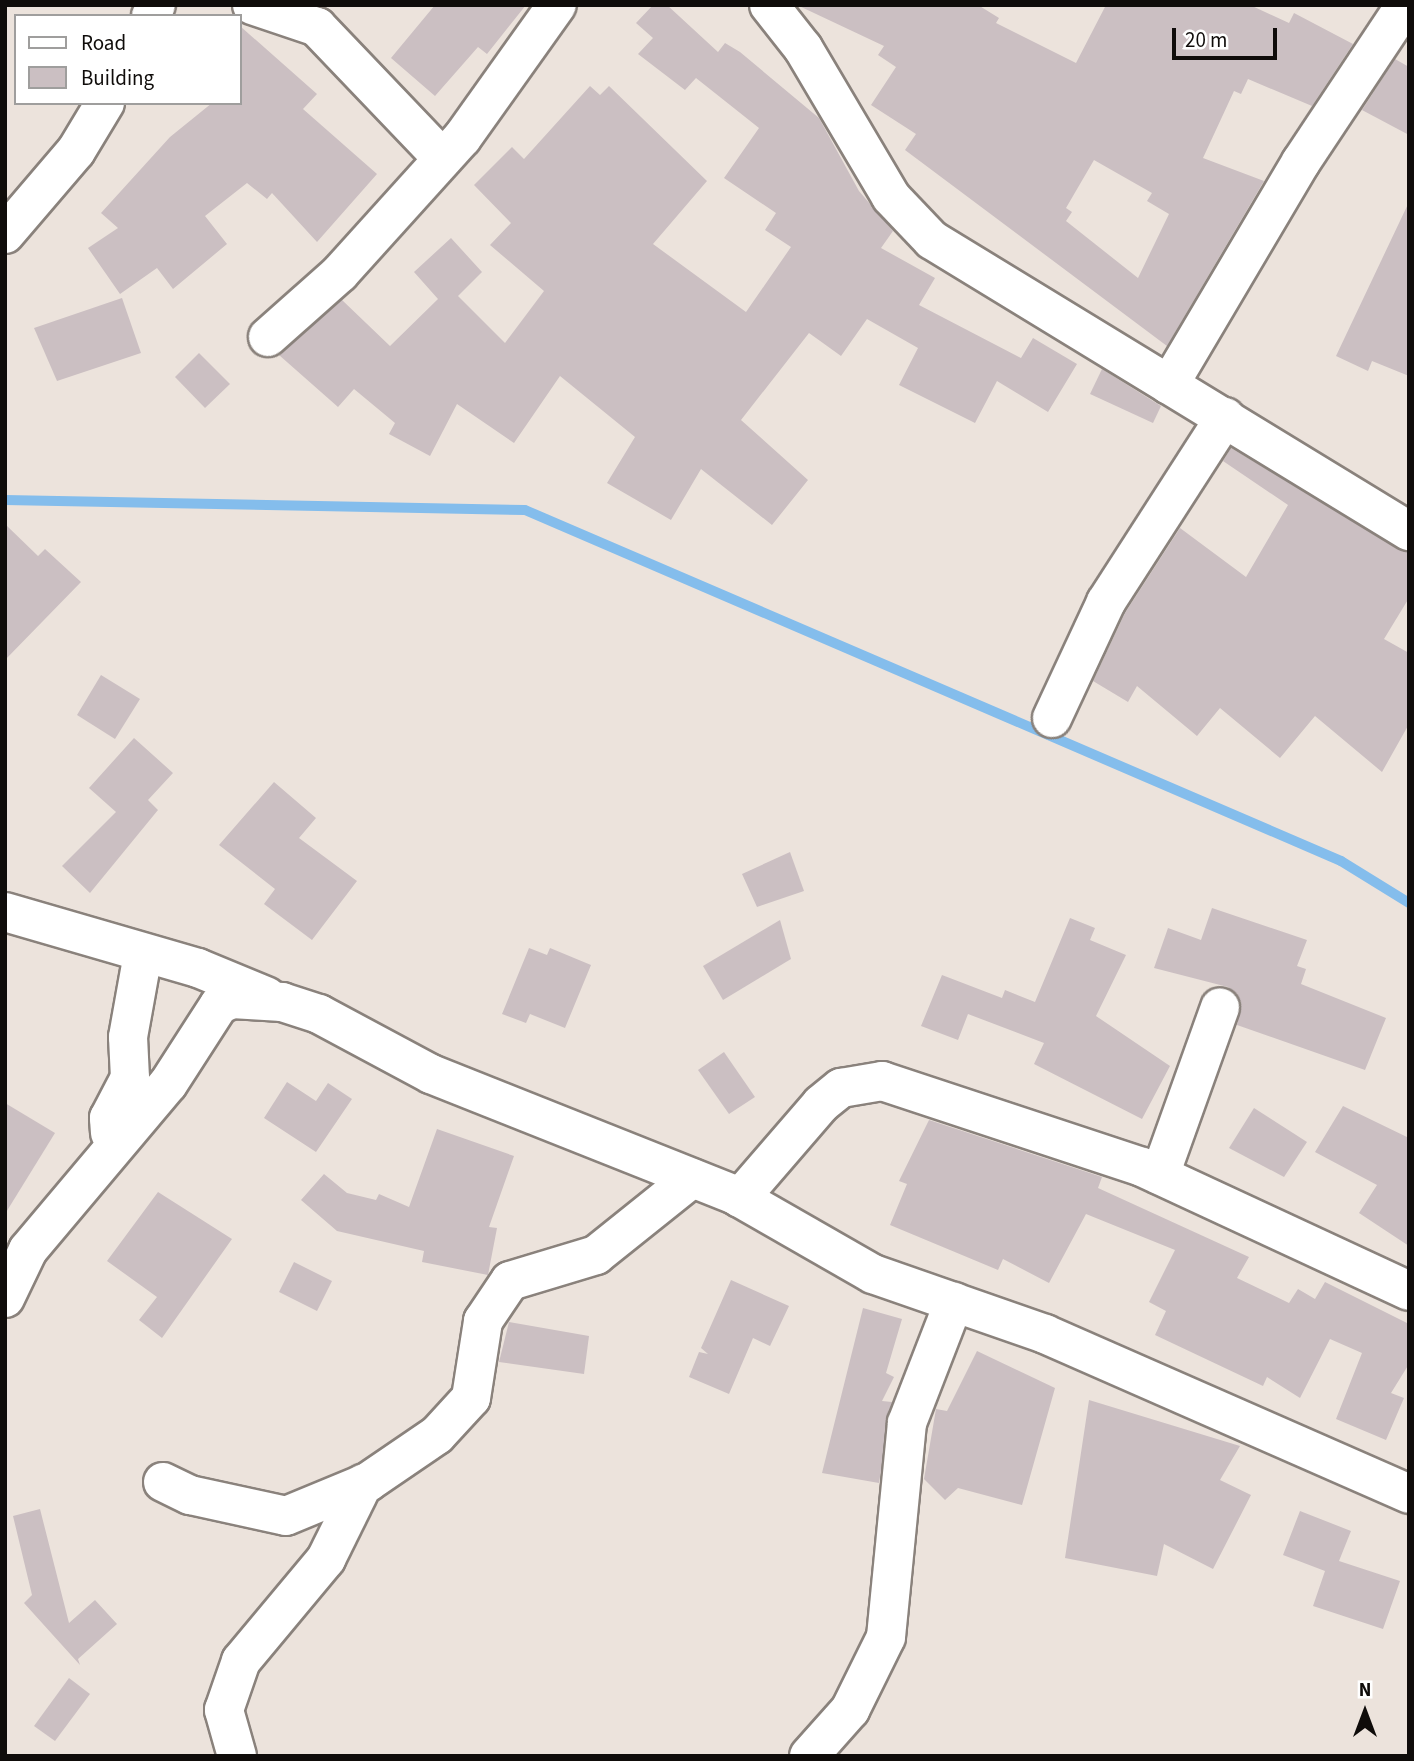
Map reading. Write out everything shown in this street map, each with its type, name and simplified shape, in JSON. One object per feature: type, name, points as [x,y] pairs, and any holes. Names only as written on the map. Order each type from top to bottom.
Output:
[{"type":"street","points":[[252,5],[317,27],[443,159]]},
{"type":"street","points":[[268,337],[341,273],[443,159],[557,5]]},
{"type":"street","points":[[769,5],[803,48],[891,197],[932,240],[1409,531]]},
{"type":"street","points":[[1169,384],[1301,162],[1399,9]]},
{"type":"street","points":[[5,234],[76,150],[104,105]]},
{"type":"street","points":[[1052,718],[1106,602],[1226,417]]},
{"type":"street","points":[[5,912],[144,954],[319,1014],[431,1074],[740,1198],[873,1273],[1045,1334],[1409,1494]]},
{"type":"street","points":[[113,1145],[109,1118],[130,1078],[128,1037],[144,954]]},
{"type":"street","points":[[5,1298],[15,1257],[168,1084],[219,1005],[232,999],[282,1002]]},
{"type":"street","points":[[1160,1175],[1220,1007]]},
{"type":"street","points":[[740,1198],[821,1104],[841,1088],[881,1081],[961,1102],[1160,1175],[1409,1291]]},
{"type":"street","points":[[163,1482],[190,1495],[286,1516],[363,1484],[437,1435],[471,1398],[483,1321],[510,1281],[596,1255],[692,1178]]},
{"type":"street","points":[[809,1756],[850,1710],[886,1637],[907,1423],[954,1302]]},
{"type":"street","points":[[237,1756],[224,1710],[241,1661],[326,1559],[363,1484]]},
{"type":"building","points":[[435,5],[526,5],[487,54],[478,47],[435,96],[391,58]]},
{"type":"building","points":[[653,5],[667,5],[718,52],[725,43],[740,52],[819,118],[859,191],[893,231],[881,248],[935,278],[919,305],[1021,358],[1033,338],[1077,364],[1048,412],[997,381],[975,423],[899,385],[918,348],[867,319],[841,356],[809,333],[741,420],[808,480],[772,525],[701,469],[671,520],[607,483],[635,437],[560,376],[514,443],[457,404],[430,456],[389,434],[395,423],[354,389],[338,407],[279,355],[342,300],[390,346],[438,299],[414,272],[451,238],[482,272],[458,296],[505,343],[544,291],[490,245],[511,223],[474,185],[512,147],[524,159],[590,86],[600,95],[609,86],[707,181],[653,244],[746,312],[791,247],[765,230],[776,213],[724,178],[759,128],[696,78],[685,90],[638,54],[653,38],[636,23]]},
{"type":"building","points":[[797,5],[978,5],[999,18],[996,23],[1076,63],[1106,5],[1250,5],[1289,23],[1294,13],[1353,44],[1312,106],[1248,79],[1241,94],[1234,91],[1203,158],[1264,181],[1167,346],[905,150],[916,134],[871,105],[896,67],[878,55],[884,46]],"holes":[[[1094,160],[1152,193],[1147,201],[1169,214],[1138,278],[1066,221],[1072,212],[1066,208]]]},
{"type":"building","points":[[242,28],[317,94],[303,109],[377,174],[317,242],[272,193],[267,199],[247,183],[205,216],[227,244],[173,289],[157,268],[120,294],[88,248],[118,228],[101,213],[170,137],[210,105],[242,105]]},
{"type":"building","points":[[1395,59],[1409,67],[1409,135],[1362,110]]},
{"type":"building","points":[[1409,202],[1409,376],[1372,361],[1368,371],[1336,356]]},
{"type":"building","points":[[122,298],[141,353],[57,381],[34,328]]},
{"type":"building","points":[[199,353],[230,384],[205,408],[175,377]]},
{"type":"building","points":[[1102,369],[1161,406],[1153,423],[1090,394]]},
{"type":"building","points":[[1231,448],[1409,553],[1409,598],[1384,639],[1409,653],[1409,724],[1382,772],[1315,716],[1280,758],[1220,708],[1197,736],[1137,686],[1128,702],[1093,681],[1125,613],[1180,528],[1246,577],[1288,505],[1223,461]]},
{"type":"building","points":[[5,524],[38,556],[45,549],[81,582],[5,660]]},
{"type":"building","points":[[101,675],[140,699],[115,739],[77,715]]},
{"type":"building","points":[[134,738],[173,773],[148,800],[158,810],[90,893],[62,866],[116,812],[89,788]]},
{"type":"building","points":[[274,782],[316,818],[299,838],[357,881],[312,940],[264,904],[275,889],[219,845]]},
{"type":"building","points":[[790,852],[804,891],[757,907],[742,874]]},
{"type":"building","points":[[1212,908],[1307,940],[1297,966],[1306,969],[1301,984],[1386,1018],[1365,1070],[1237,1025],[1241,1002],[1228,987],[1154,968],[1168,928],[1201,940]]},
{"type":"building","points":[[1070,918],[1095,928],[1090,940],[1126,955],[1096,1016],[1170,1066],[1142,1119],[1034,1064],[1044,1043],[968,1014],[958,1040],[921,1026],[942,975],[1002,998],[1005,990],[1035,1002]]},
{"type":"building","points":[[780,920],[791,959],[723,1000],[703,966]]},
{"type":"building","points":[[529,948],[547,955],[550,948],[591,965],[565,1028],[530,1014],[526,1023],[502,1014]]},
{"type":"building","points":[[724,1052],[755,1097],[729,1114],[698,1070]]},
{"type":"building","points":[[287,1082],[316,1101],[328,1083],[352,1099],[316,1152],[264,1118]]},
{"type":"building","points":[[5,1103],[55,1133],[5,1214]]},
{"type":"building","points":[[1343,1106],[1409,1138],[1409,1246],[1359,1213],[1377,1185],[1315,1152]]},
{"type":"building","points":[[1254,1108],[1307,1142],[1284,1177],[1229,1148]]},
{"type":"building","points":[[929,1120],[1102,1177],[1098,1188],[1249,1257],[1237,1278],[1289,1303],[1298,1289],[1315,1299],[1325,1282],[1409,1324],[1409,1364],[1391,1393],[1404,1398],[1386,1440],[1336,1419],[1362,1353],[1330,1339],[1300,1398],[1267,1377],[1263,1386],[1155,1335],[1166,1311],[1149,1302],[1175,1250],[1086,1214],[1049,1283],[1003,1259],[998,1270],[890,1225],[907,1184],[899,1181]]},
{"type":"building","points":[[437,1129],[514,1156],[489,1227],[497,1228],[488,1275],[422,1262],[424,1251],[337,1231],[301,1200],[324,1174],[347,1193],[376,1200],[379,1194],[409,1207]]},
{"type":"building","points":[[158,1192],[232,1239],[162,1338],[139,1320],[157,1297],[107,1261]]},
{"type":"building","points":[[294,1262],[332,1281],[317,1311],[279,1292]]},
{"type":"building","points":[[731,1280],[789,1306],[770,1346],[753,1338],[729,1394],[689,1377],[699,1352],[708,1354],[701,1348]]},
{"type":"building","points":[[863,1308],[902,1319],[886,1373],[894,1377],[882,1401],[892,1402],[879,1483],[822,1473]]},
{"type":"building","points":[[509,1322],[589,1336],[584,1374],[499,1362]]},
{"type":"building","points":[[977,1351],[1055,1388],[1022,1505],[958,1488],[945,1500],[924,1479],[936,1409],[947,1411]]},
{"type":"building","points":[[1089,1400],[1240,1446],[1220,1480],[1251,1495],[1213,1569],[1164,1544],[1157,1576],[1065,1558]]},
{"type":"building","points":[[40,1509],[69,1623],[95,1600],[117,1624],[78,1659],[80,1665],[24,1603],[32,1595],[13,1516]]},
{"type":"building","points":[[1300,1511],[1351,1531],[1339,1561],[1400,1581],[1383,1629],[1313,1606],[1325,1571],[1283,1555]]},
{"type":"building","points":[[69,1678],[90,1694],[55,1741],[34,1726]]},
{"type":"waterway","points":[[5,500],[525,510],[1341,861],[1409,903]]}]
